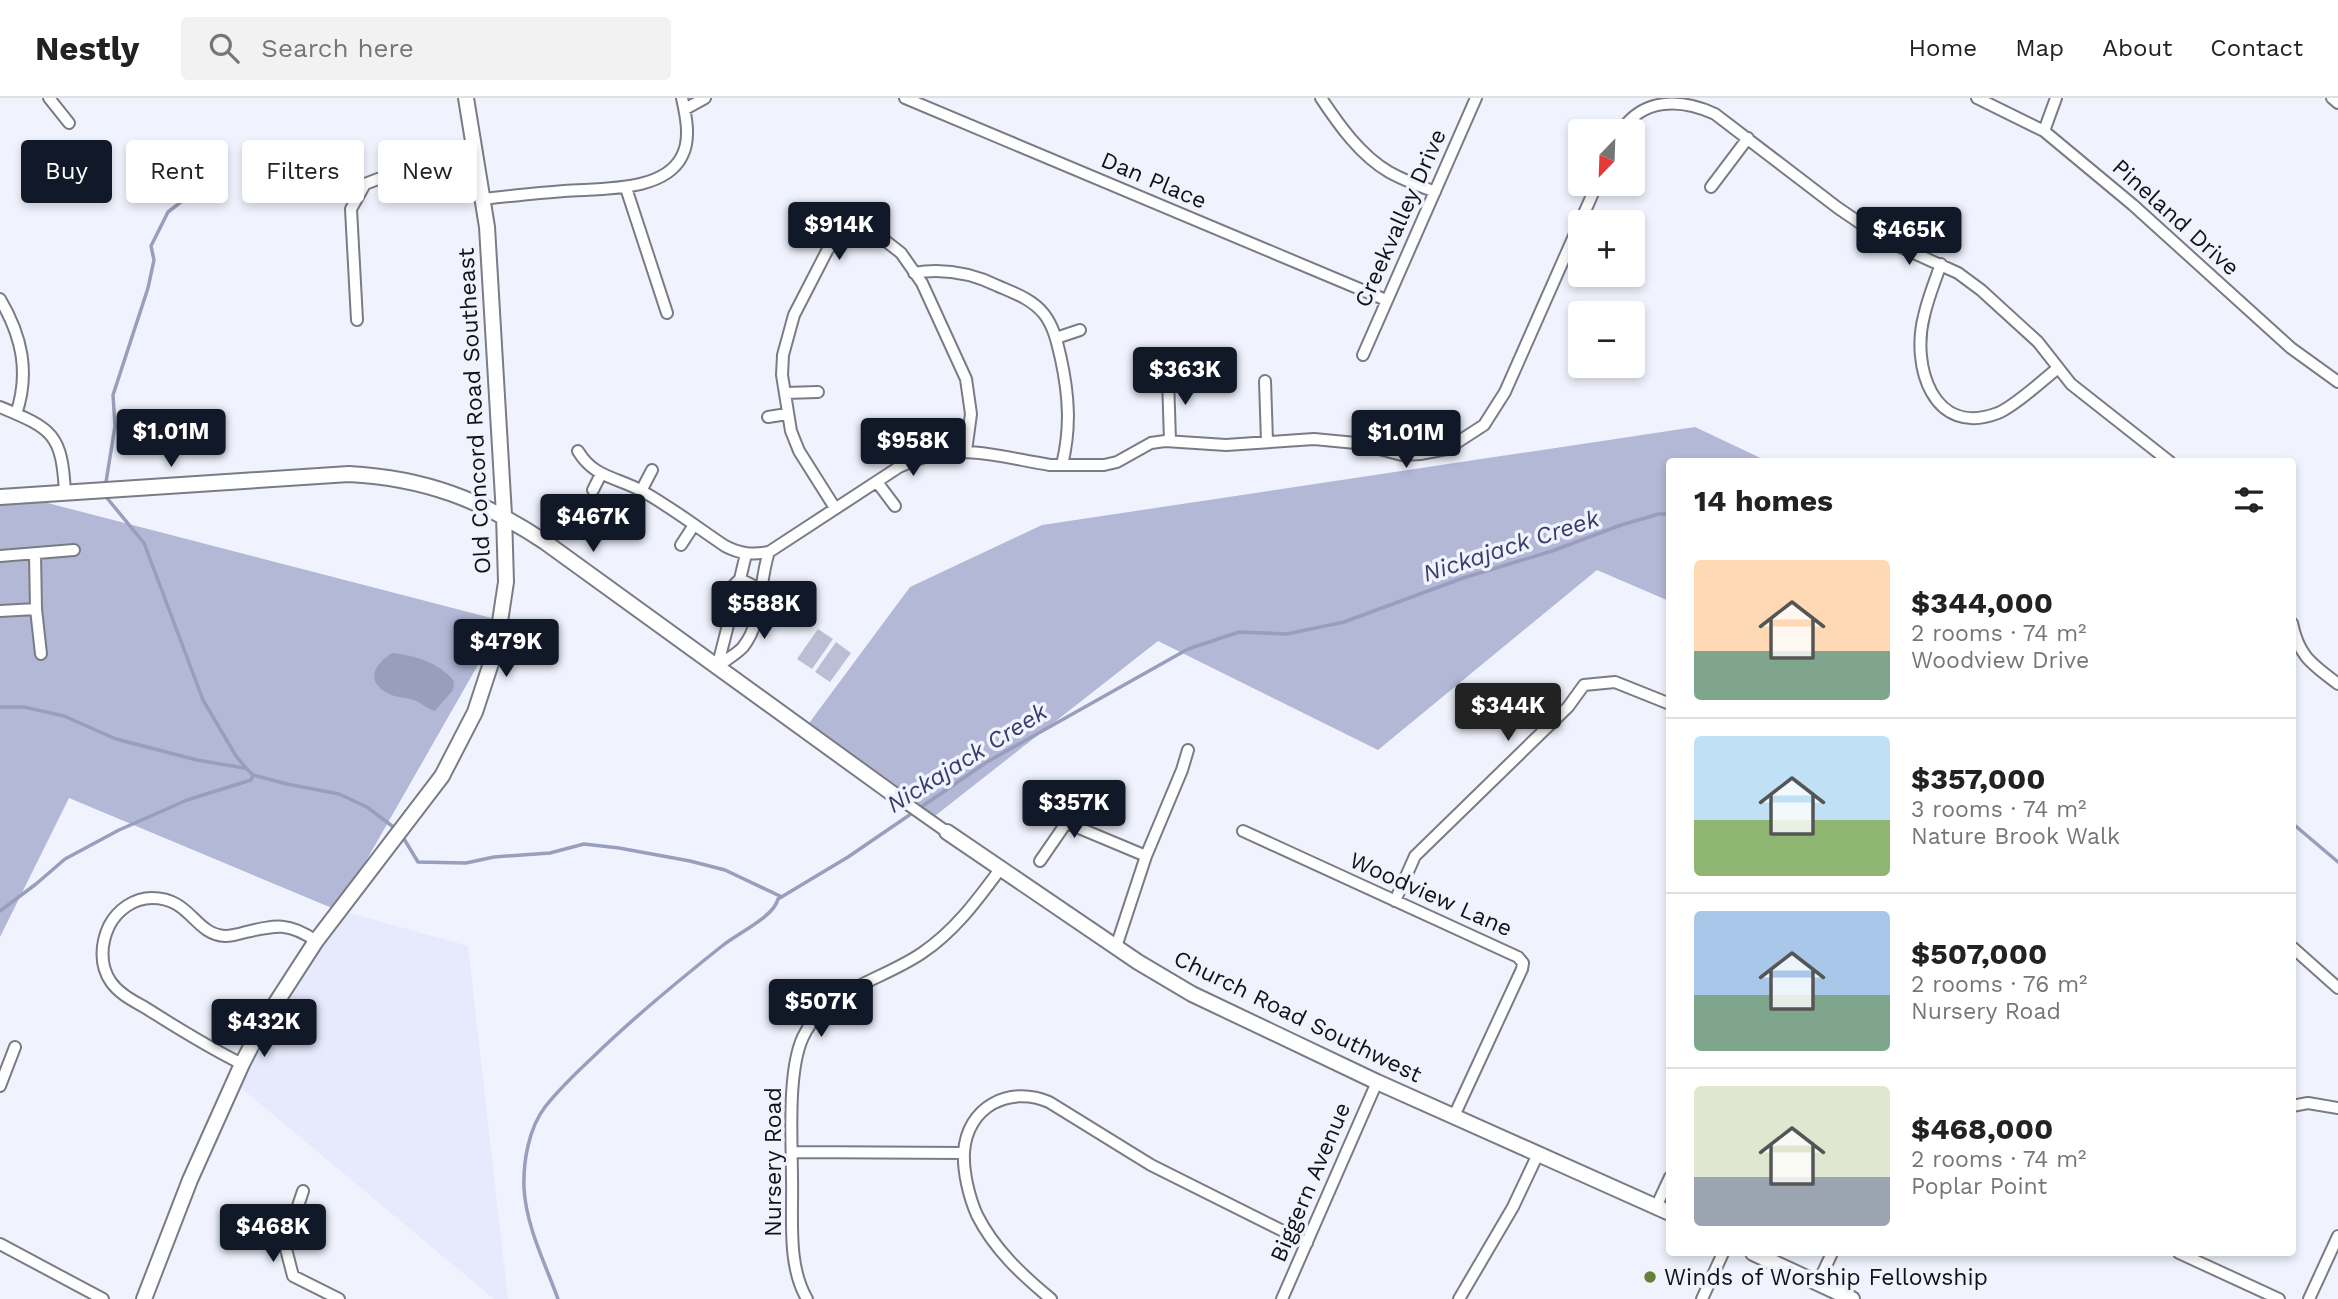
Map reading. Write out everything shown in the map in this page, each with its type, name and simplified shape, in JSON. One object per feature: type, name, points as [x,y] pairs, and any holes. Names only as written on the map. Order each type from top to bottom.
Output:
[{"type":"street","points":[[48,98],[68,123]]},
{"type":"street","name":"Old Concord Road Southeast","points":[[144,1299],[190,1180],[242,1064],[291,976],[442,776],[461,743],[491,668],[500,631],[506,582],[489,256],[483,199],[466,98]]},
{"type":"street","points":[[483,199],[625,188],[666,173],[682,157],[687,136],[684,104],[705,98]]},
{"type":"street","name":"Dan Place","points":[[905,98],[930,103],[1386,300]]},
{"type":"street","points":[[1321,98],[1338,124],[1367,156],[1388,172],[1435,192]]},
{"type":"street","name":"Creekvalley Drive","points":[[1363,355],[1476,98]]},
{"type":"street","name":"Pineland Drive","points":[[1977,98],[2044,131],[2133,205],[2291,348],[2338,382]]},
{"type":"street","points":[[2044,131],[2056,98]]},
{"type":"street","points":[[2332,98],[2338,103]]},
{"type":"street","points":[[1632,119],[1647,105],[1662,100],[1693,103],[1715,114],[1838,208],[1885,240],[1941,264],[1982,290],[2038,342],[2071,384],[2165,458]]},
{"type":"street","points":[[1711,187],[1748,138]]},
{"type":"street","points":[[358,320],[351,209],[365,184],[378,178],[478,166]]},
{"type":"street","points":[[625,188],[667,313]]},
{"type":"street","points":[[578,451],[585,463],[601,474],[641,491],[725,546],[746,554],[769,552],[915,459],[947,451],[966,451],[1062,466],[1117,462],[1152,443],[1170,441],[1226,445],[1314,439],[1356,443],[1402,455],[1447,449],[1484,425],[1505,392],[1592,196]]},
{"type":"street","points":[[835,508],[799,451],[787,414],[782,375],[787,334],[800,304],[828,249],[842,237],[860,233],[883,239],[901,253],[922,283],[966,379],[971,414],[966,451]]},
{"type":"street","points":[[1941,264],[1923,317],[1922,367],[1936,401],[1948,412],[1975,419],[2000,412],[2058,368]]},
{"type":"street","points":[[914,273],[933,270],[985,280],[1025,298],[1044,314],[1056,338],[1067,387],[1067,443],[1062,466]]},
{"type":"street","points":[[0,299],[22,350],[22,392],[16,414]]},
{"type":"street","points":[[1056,338],[1080,331]]},
{"type":"street","points":[[1170,441],[1168,378],[1173,368]]},
{"type":"street","points":[[1265,381],[1267,441]]},
{"type":"street","points":[[785,393],[818,392]]},
{"type":"street","points":[[0,407],[44,427],[58,444],[63,461],[65,493]]},
{"type":"street","points":[[768,417],[787,414]]},
{"type":"street","points":[[641,491],[652,470]]},
{"type":"street","points":[[593,490],[601,474]]},
{"type":"street","name":"Church Road Southwest","points":[[0,497],[367,475],[422,484],[461,496],[503,515],[545,542],[947,832],[1116,947],[1203,1000],[1377,1082],[1666,1211]]},
{"type":"street","points":[[877,482],[895,506]]},
{"type":"street","points":[[681,545],[694,526]]},
{"type":"street","points":[[0,556],[74,550]]},
{"type":"street","points":[[717,668],[742,649],[754,627],[769,552]]},
{"type":"street","points":[[35,554],[36,609],[41,654]]},
{"type":"street","points":[[717,668],[728,625],[725,604],[729,590],[740,579],[746,554]]},
{"type":"street","points":[[740,579],[762,590]]},
{"type":"street","points":[[0,611],[36,609]]},
{"type":"street","points":[[2296,641],[2309,662],[2338,684]]},
{"type":"street","points":[[1395,901],[1415,856],[1568,707],[1584,685],[1615,682],[1666,702]]},
{"type":"street","points":[[1116,947],[1146,856],[1188,750]]},
{"type":"street","points":[[1040,861],[1082,800]]},
{"type":"street","points":[[1067,822],[1146,856]]},
{"type":"street","name":"Woodview Lane","points":[[1243,831],[1510,953],[1523,963],[1454,1116]]},
{"type":"street","name":"Nursery Road","points":[[807,1299],[794,1262],[792,1152],[792,1109],[796,1068],[803,1037],[839,996],[910,960],[942,939],[1001,868]]},
{"type":"street","points":[[242,1064],[185,1033],[119,991],[109,979],[104,965],[103,942],[112,921],[122,909],[135,901],[150,898],[180,905],[199,925],[211,933],[225,936],[280,925],[293,927],[316,941]]},
{"type":"street","points":[[2296,951],[2338,988]]},
{"type":"street","points":[[0,1086],[15,1047]]},
{"type":"street","name":"Biggern Avenue","points":[[1282,1299],[1377,1082]]},
{"type":"street","points":[[1051,1299],[1009,1261],[986,1231],[970,1194],[964,1153],[974,1123],[987,1107],[1016,1094],[1038,1097],[1060,1108],[1151,1165],[1307,1243]]},
{"type":"street","points":[[2296,1105],[2308,1103],[2338,1108]]},
{"type":"street","points":[[792,1152],[964,1153]]},
{"type":"street","points":[[1459,1299],[1513,1207],[1538,1154]]},
{"type":"street","points":[[1656,1207],[1666,1186]]},
{"type":"street","points":[[303,1191],[285,1245],[293,1276],[339,1299]]},
{"type":"street","points":[[2309,1299],[2338,1236]]},
{"type":"street","points":[[0,1244],[103,1299]]},
{"type":"street","points":[[1702,1299],[1722,1256]]},
{"type":"street","points":[[1760,1256],[1852,1299]]},
{"type":"street","points":[[1818,1283],[1831,1256]]},
{"type":"street","points":[[2186,1256],[2279,1299]]},
{"type":"shaded area","points":[[1695,427],[1761,458],[1666,458],[1666,600],[1597,570],[1378,750],[1158,641],[931,819],[801,734],[910,587],[1042,525]]},
{"type":"shaded area","points":[[36,500],[503,621],[346,896],[332,908],[69,798],[0,937],[0,503]]},
{"type":"shaded area","points":[[818,629],[833,639],[812,669],[797,659]]},
{"type":"shaded area","points":[[836,642],[851,653],[830,682],[815,672]]},
{"type":"shaded area","points":[[392,653],[426,661],[442,669],[454,681],[453,690],[435,711],[413,700],[389,694],[377,684],[374,678],[377,667]]},
{"type":"shaded area","points":[[332,908],[468,946],[508,1299],[494,1299],[234,1082]]},
{"type":"waterway","points":[[106,482],[115,426],[113,395],[148,288],[154,260],[151,246],[168,212],[180,203]]},
{"type":"waterway","points":[[107,498],[144,543],[203,700],[246,768],[253,775],[339,794],[367,807],[396,829]]},
{"type":"waterway","name":"Nickajack Creek","points":[[558,1299],[532,1230],[524,1188],[528,1145],[539,1115],[568,1081],[624,1028],[722,946],[762,919],[778,899],[848,857],[987,762],[1188,649],[1239,632],[1287,634],[1344,622],[1463,578],[1552,551],[1621,525],[1666,514]]},
{"type":"waterway","points":[[0,707],[24,707],[64,716],[116,739],[197,760],[244,768]]},
{"type":"waterway","points":[[0,911],[65,859],[119,830],[187,800],[251,780],[253,775]]},
{"type":"waterway","name":"Nickajack Creek","points":[[2296,826],[2338,862]]},
{"type":"waterway","points":[[401,834],[418,862],[466,863],[494,857],[550,853],[584,844],[690,861],[725,870],[782,897]]},
{"type":"place","name":"Winds of Worship Fellowship","points":[[1650,1277]]}]
